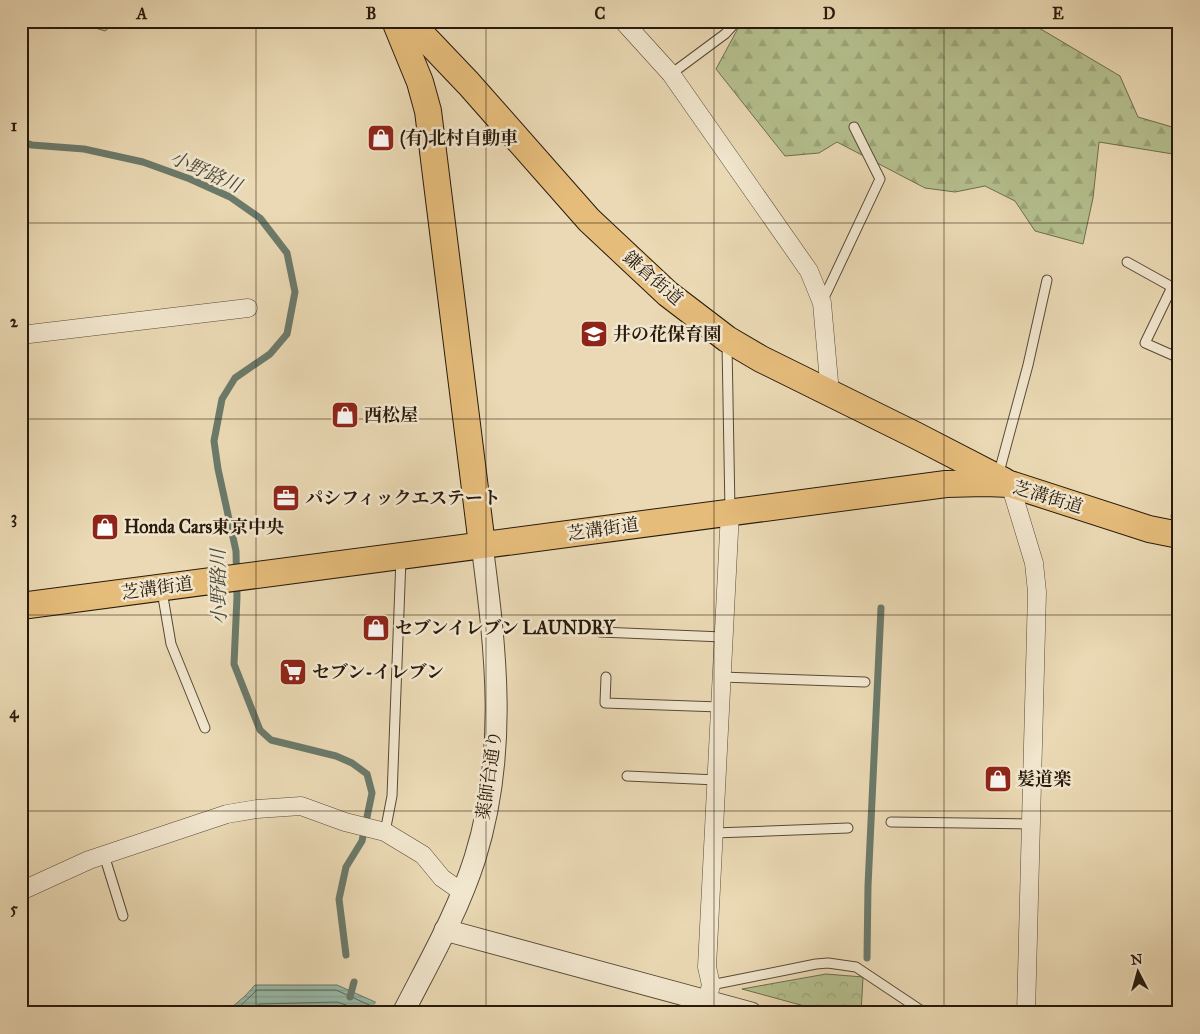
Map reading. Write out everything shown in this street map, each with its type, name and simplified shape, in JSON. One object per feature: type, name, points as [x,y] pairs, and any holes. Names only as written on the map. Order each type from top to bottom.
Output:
[{"type":"main road","points":[[395,21],[420,82],[428,111],[482,545]]},
{"type":"main road","name":"鎌倉街道","points":[[409,21],[465,80],[588,220],[668,294],[727,339],[761,359],[915,434],[1003,481]]},
{"type":"main road","points":[[428,111],[429,102],[439,87],[446,81],[465,80]]},
{"type":"main road","name":"芝溝街道","points":[[21,606],[946,484],[1003,481],[1149,529],[1179,536]]},
{"type":"street","points":[[624,21],[671,74],[809,271],[822,302],[830,393]]},
{"type":"street","points":[[21,335],[248,308]]},
{"type":"street","points":[[1003,481],[1034,563],[1037,592],[1026,1013]]},
{"type":"street","points":[[709,993],[708,967],[730,512]]},
{"type":"street","name":"薬師台通り","points":[[403,1013],[462,892],[475,857],[488,807],[497,734],[497,679],[494,638],[482,545]]},
{"type":"street","points":[[21,891],[88,860],[227,814],[257,809],[301,806],[345,822],[378,830],[423,855],[442,878],[462,892]]},
{"type":"street","points":[[445,930],[709,993],[751,1013]]},
{"type":"lane","points":[[671,74],[725,34],[738,21]]},
{"type":"lane","points":[[822,302],[880,179],[854,128]]},
{"type":"lane","points":[[1127,262],[1172,287],[1145,343],[1179,358]]},
{"type":"lane","points":[[1003,481],[1047,280]]},
{"type":"lane","points":[[727,339],[730,512]]},
{"type":"lane","points":[[378,830],[392,796],[401,555]]},
{"type":"lane","points":[[161,587],[170,644],[205,728]]},
{"type":"lane","points":[[600,632],[724,637]]},
{"type":"lane","points":[[722,677],[864,682]]},
{"type":"lane","points":[[606,678],[605,703],[720,707]]},
{"type":"lane","points":[[627,776],[717,780]]},
{"type":"lane","points":[[891,822],[1031,824]]},
{"type":"lane","points":[[714,833],[848,828]]},
{"type":"lane","points":[[104,855],[123,916]]},
{"type":"lane","points":[[709,993],[816,964],[828,964],[856,967],[925,1013]]},
{"type":"green space","points":[[72,21],[117,21],[105,31]]},
{"type":"green space","points":[[742,21],[1023,21],[1034,25],[1120,76],[1138,117],[1179,129],[1179,155],[1099,142],[1093,198],[1083,244],[1035,231],[1015,201],[985,186],[955,192],[925,188],[837,142],[819,153],[785,156],[716,69]]},
{"type":"green space","points":[[826,974],[863,977],[861,1013],[830,1013],[742,989]]},
{"type":"water","points":[[255,985],[337,985],[400,1013],[352,1013],[337,1007],[261,1009],[255,1013],[225,1013]]},
{"type":"pier","points":[[377,1000],[401,1011],[402,1013],[371,1013]]},
{"type":"waterway","name":"小野路川","points":[[21,142],[32,145],[84,149],[143,162],[190,179],[230,197],[260,218],[287,253],[295,292],[287,334],[270,354],[235,378],[222,399],[214,441],[218,469],[236,551],[237,597],[234,664],[260,730],[271,740],[336,756],[352,763],[367,774],[372,793],[362,841],[346,867],[339,899],[346,955]]},
{"type":"waterway","points":[[1174,516],[1179,516]]},
{"type":"waterway","points":[[867,958],[868,886],[881,608]]},
{"type":"waterway","name":"小野路川","points":[[350,997],[354,982]]},
{"type":"place","name":"(有)北村自動車","points":[[381,138]]},
{"type":"place","name":"井の花保育園","points":[[594,334]]},
{"type":"place","name":"西松屋","points":[[345,415]]},
{"type":"place","name":"パシフィックエステート","points":[[286,498]]},
{"type":"place","name":"Honda Cars東京中央","points":[[105,527]]},
{"type":"place","name":"セブンイレブン LAUNDRY","points":[[376,628]]},
{"type":"place","name":"セブン-イレブン","points":[[293,672]]},
{"type":"place","name":"髪道楽","points":[[998,779]]}]
